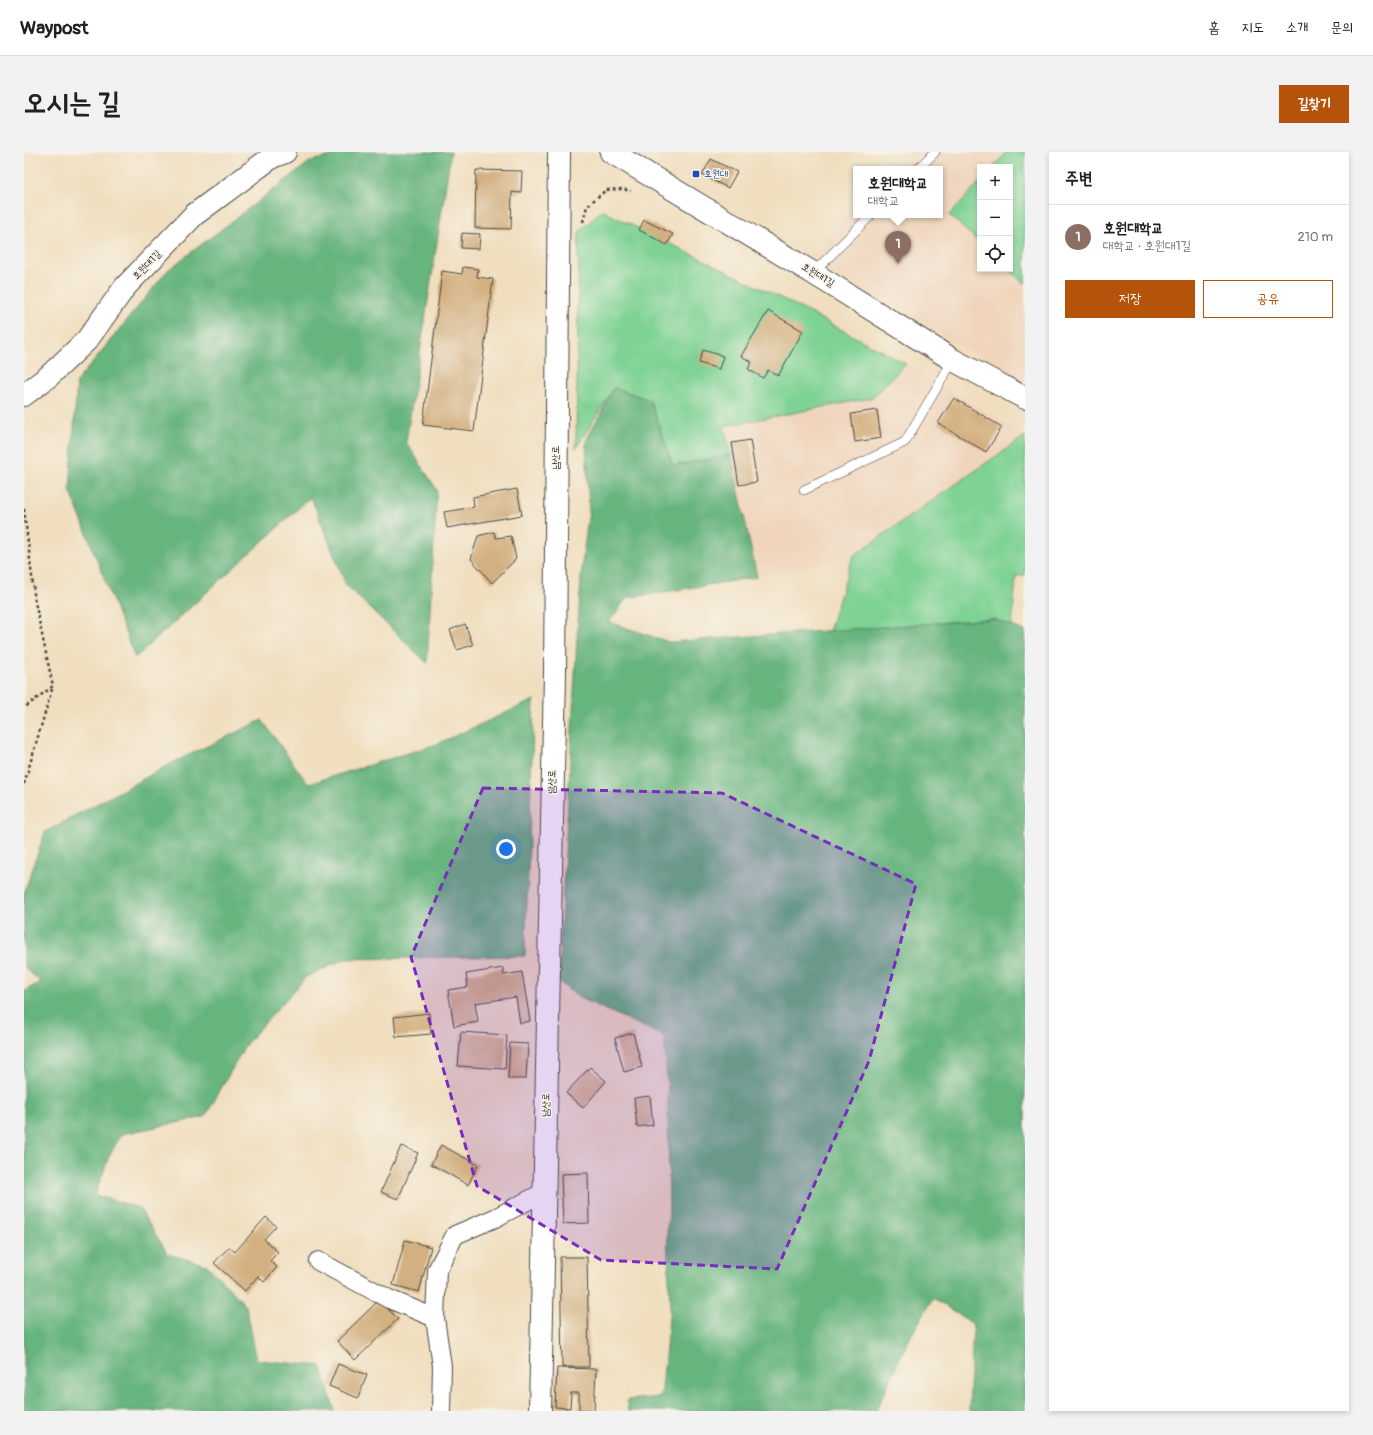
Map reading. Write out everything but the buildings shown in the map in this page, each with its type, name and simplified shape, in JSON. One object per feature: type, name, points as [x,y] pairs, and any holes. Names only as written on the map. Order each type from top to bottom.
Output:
[{"type":"street","name":"호원대1길","points":[[24,396],[49,376],[87,340],[125,287],[194,215],[272,157],[285,152]]},
{"type":"street","name":"남산로","points":[[540,1411],[554,682],[559,152]]},
{"type":"street","name":"호원대1길","points":[[611,152],[813,272],[953,360],[1025,398]]},
{"type":"street","points":[[441,1411],[442,1366],[435,1318],[437,1270],[454,1235],[495,1218],[544,1192]]},
{"type":"street","points":[[318,1261],[388,1299],[435,1318]]},
{"type":"lane","points":[[921,166],[935,152]]},
{"type":"lane","points":[[813,272],[868,218]]},
{"type":"lane","points":[[804,490],[905,442],[953,360]]},
{"type":"path","points":[[583,222],[587,206],[606,190],[622,189],[635,192]]},
{"type":"path","points":[[24,509],[35,602],[54,686],[24,784]]},
{"type":"path","points":[[24,708],[54,686]]},
{"type":"highlighted area","points":[[483,788],[722,793],[916,884],[869,1061],[777,1269],[601,1260],[477,1186],[411,957]]},
{"type":"shaded area","points":[[897,152],[1025,152],[1025,381],[807,260],[853,209],[853,218],[943,218],[943,166],[892,166],[900,157]]},
{"type":"shaded area","points":[[906,364],[1025,436],[853,556],[757,577],[724,426],[871,398]]},
{"type":"green space","points":[[348,152],[451,152],[406,442],[437,490],[427,663],[346,585],[311,497],[135,658],[70,490],[77,381],[168,270],[311,161]]},
{"type":"green space","points":[[1007,152],[1025,152],[1025,284],[1012,272],[1013,164],[996,164]]},
{"type":"green space","points":[[977,185],[977,240],[949,215]]},
{"type":"green space","points":[[601,210],[791,303],[906,364],[871,398],[724,426],[731,455],[673,466],[650,400],[614,388],[576,448],[579,232]]},
{"type":"green space","points":[[614,388],[650,400],[673,466],[731,455],[757,577],[627,598],[609,622],[669,642],[993,619],[1025,631],[1025,1411],[969,1411],[973,1324],[933,1298],[907,1343],[876,1411],[628,1411],[627,1400],[661,1397],[670,1308],[667,1227],[669,1216],[668,1092],[664,1036],[578,997],[558,981],[577,638],[582,563],[589,511],[586,441]]},
{"type":"green space","points":[[1025,436],[1025,575],[1016,576],[1012,626],[993,619],[829,631],[853,556]]},
{"type":"green space","points":[[534,700],[525,956],[345,959],[306,977],[246,1044],[205,1117],[122,1134],[110,1154],[95,1195],[139,1208],[168,1254],[207,1265],[246,1306],[257,1360],[321,1366],[335,1411],[24,1411],[24,991],[41,982],[24,967],[24,893],[45,832],[176,761],[262,720],[308,784],[437,744]]},
{"type":"place","name":"호원대","points":[[696,174]]},
{"type":"place","name":"호원대학교","points":[[898,264]]}]
